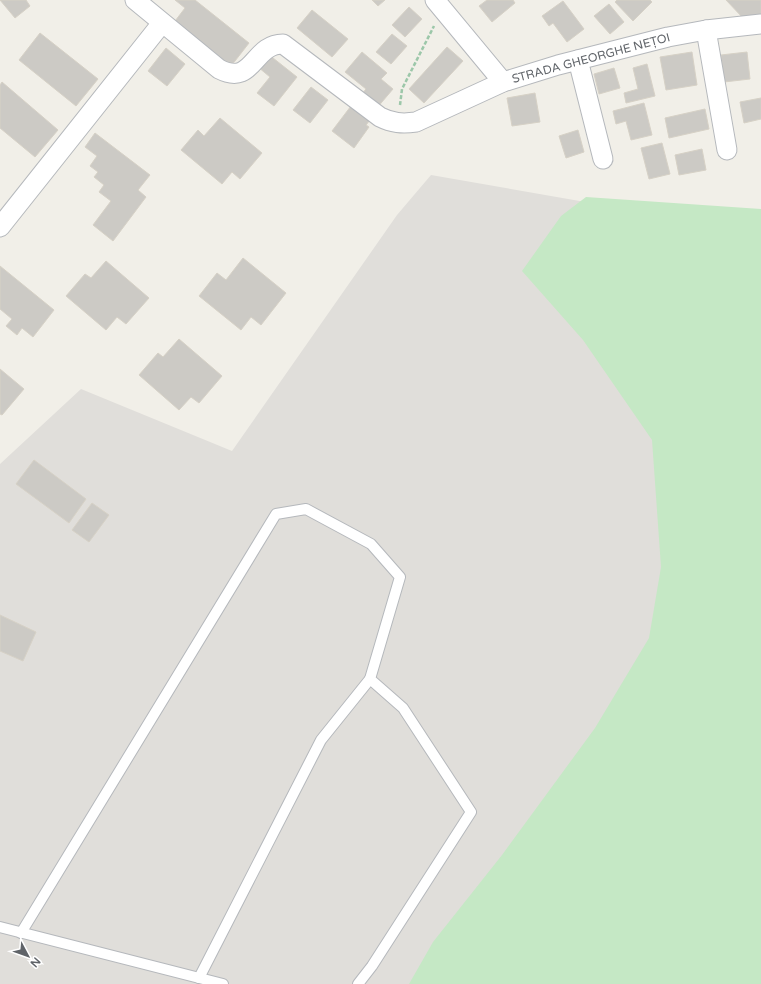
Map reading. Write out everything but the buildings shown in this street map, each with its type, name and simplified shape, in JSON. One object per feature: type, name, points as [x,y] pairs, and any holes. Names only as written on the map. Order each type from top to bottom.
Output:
[{"type":"street","points":[[135,0],[219,69],[228,74],[239,73],[252,64],[265,49],[274,44],[283,44],[380,117],[398,123],[416,122],[503,82]]},
{"type":"street","name":"STRADA GHEORGHE NEȚOI","points":[[439,5],[503,82],[578,60],[706,30],[761,24]]},
{"type":"street","points":[[0,227],[162,23]]},
{"type":"street","points":[[706,30],[727,150]]},
{"type":"street","points":[[578,60],[603,159]]},
{"type":"lane","points":[[21,933],[276,514],[306,509],[371,544],[400,577],[370,679],[321,740],[199,978]]},
{"type":"lane","points":[[358,984],[372,966],[471,812],[403,708],[370,679]]},
{"type":"lane","points":[[0,927],[223,984]]},
{"type":"path","points":[[398,123],[402,89],[439,5]]},
{"type":"shaded area","points":[[431,175],[591,203],[723,218],[700,634],[590,984],[0,984],[0,464],[81,389],[232,451],[397,215]]},
{"type":"green space","points":[[586,197],[761,209],[761,984],[409,984],[433,942],[502,855],[595,728],[649,638],[661,567],[652,440],[583,340],[522,271],[561,216]]}]
